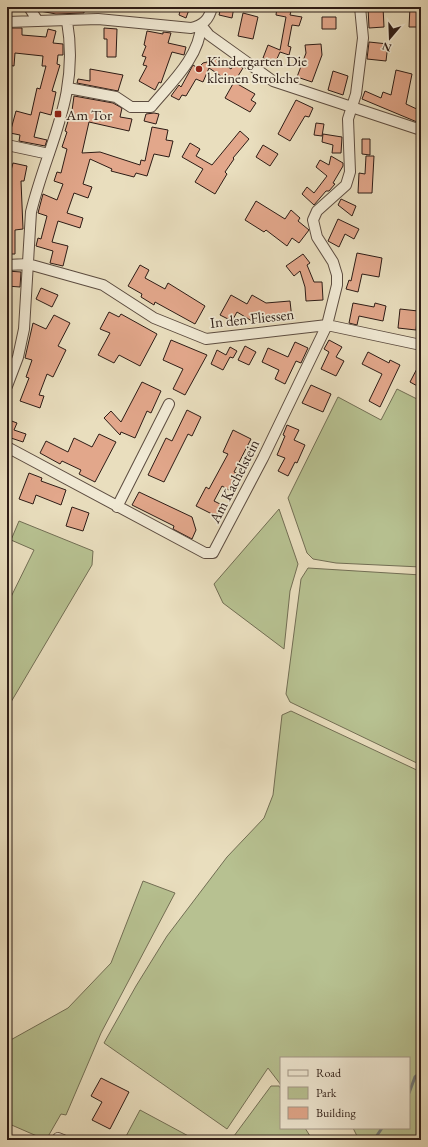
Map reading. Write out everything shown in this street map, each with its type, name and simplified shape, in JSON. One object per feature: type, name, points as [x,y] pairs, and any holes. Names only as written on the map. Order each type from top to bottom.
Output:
[{"type":"street","points":[[29,7],[37,20]]},
{"type":"street","points":[[7,22],[18,23],[37,20],[68,21],[98,19],[191,28],[202,25],[210,16],[212,7]]},
{"type":"street","points":[[327,326],[337,285],[337,275],[333,262],[317,237],[313,220],[317,211],[346,185],[350,172],[348,119],[356,94],[363,38],[360,7]]},
{"type":"street","points":[[7,386],[18,357],[24,329],[31,212],[59,127],[68,88],[71,41],[68,21]]},
{"type":"street","points":[[68,88],[116,97],[131,107],[151,108],[188,63],[201,36],[202,25]]},
{"type":"street","points":[[202,25],[209,35],[273,81],[421,130]]},
{"type":"street","points":[[7,145],[49,154]]},
{"type":"street","name":"In den Fliessen","points":[[7,265],[28,264],[103,285],[154,318],[206,339],[327,326],[421,345]]},
{"type":"street","name":"Am Kachelstein","points":[[7,447],[205,553],[213,553],[263,458],[327,326]]},
{"type":"street","points":[[117,507],[169,404]]},
{"type":"street","points":[[57,1140],[58,1138],[63,1140]]},
{"type":"green space","points":[[397,389],[421,401],[421,567],[336,563],[313,559],[307,553],[288,498],[338,397],[381,420]]},
{"type":"green space","points":[[279,509],[298,564],[290,591],[284,649],[223,603],[214,584]]},
{"type":"green space","points":[[19,521],[93,551],[92,565],[11,702],[7,701],[7,605],[34,550],[11,540]]},
{"type":"green space","points":[[308,568],[421,575],[421,765],[290,702],[286,694],[301,579]]},
{"type":"green space","points":[[291,711],[421,772],[421,1140],[356,1140],[358,1138],[354,1129],[410,1129],[410,1057],[280,1057],[280,1084],[268,1068],[227,1129],[104,1043],[136,986],[167,936],[227,857],[264,818],[273,795],[282,715]]},
{"type":"green space","points":[[143,881],[175,893],[101,1033],[66,1115],[61,1114],[46,1140],[7,1123],[7,1042],[68,1008],[111,963]]},
{"type":"green space","points":[[271,1086],[279,1086],[280,1088],[280,1129],[306,1129],[310,1136],[308,1140],[231,1140]]},
{"type":"green space","points":[[140,1110],[194,1139],[194,1140],[124,1140]]},
{"type":"building","points":[[40,7],[84,7],[84,13],[56,14],[40,11]]},
{"type":"building","points":[[181,7],[190,7],[186,18],[179,15]]},
{"type":"building","points":[[221,7],[234,7],[232,18],[219,15]]},
{"type":"building","points":[[277,7],[292,7],[290,15],[302,17],[299,26],[292,25],[288,46],[291,47],[289,55],[280,52],[275,63],[263,58],[268,45],[280,50],[286,17],[276,15]]},
{"type":"building","points":[[368,7],[383,7],[384,27],[369,28]]},
{"type":"building","points":[[410,7],[421,7],[421,27],[409,27]]},
{"type":"building","points":[[243,13],[258,17],[253,39],[238,36]]},
{"type":"building","points":[[322,17],[336,17],[336,29],[322,29]]},
{"type":"building","points":[[7,28],[22,28],[22,35],[46,37],[48,29],[56,31],[53,43],[63,44],[63,55],[58,55],[57,64],[60,65],[52,91],[56,92],[51,115],[40,112],[34,137],[47,140],[45,146],[19,141],[20,135],[10,133],[16,111],[31,115],[37,88],[40,89],[46,66],[42,66],[43,56],[15,53],[14,66],[7,65]]},
{"type":"building","points":[[104,28],[117,29],[116,57],[107,57],[107,39],[104,39]]},
{"type":"building","points":[[147,31],[163,34],[163,32],[171,33],[168,43],[186,47],[184,55],[172,52],[161,83],[159,82],[155,90],[139,81],[147,66],[143,65],[146,57],[142,56],[146,46],[144,45]]},
{"type":"building","points":[[369,42],[388,44],[386,61],[367,59]]},
{"type":"building","points":[[321,44],[322,55],[312,82],[297,77],[306,53],[305,45]]},
{"type":"building","points":[[213,57],[231,69],[235,63],[243,68],[233,84],[209,68],[203,82],[196,79],[186,96],[182,95],[179,100],[171,96],[179,85],[181,87],[193,65],[198,68],[203,63],[211,61]]},
{"type":"building","points":[[90,69],[123,75],[118,91],[77,83],[78,79],[90,81]]},
{"type":"building","points":[[396,70],[412,74],[406,104],[421,111],[417,122],[362,99],[365,91],[381,98],[383,92],[391,95]]},
{"type":"building","points":[[333,71],[348,76],[343,95],[328,90]]},
{"type":"building","points":[[234,82],[255,94],[251,100],[256,103],[250,112],[225,98]]},
{"type":"building","points":[[74,96],[113,103],[122,108],[120,117],[132,119],[129,131],[89,122],[82,153],[100,152],[140,165],[141,160],[145,161],[152,127],[168,130],[166,140],[173,141],[169,157],[154,154],[147,176],[136,173],[134,177],[111,171],[112,169],[90,159],[83,184],[92,187],[88,198],[74,193],[67,213],[83,218],[80,228],[58,221],[52,242],[68,246],[63,266],[50,263],[53,251],[36,246],[38,238],[41,239],[47,216],[38,213],[43,194],[57,200],[63,184],[54,181],[57,172],[61,173],[67,149],[62,147],[67,132],[65,131],[69,118],[71,118]]},
{"type":"building","points":[[296,100],[313,108],[309,117],[305,116],[290,141],[278,134]]},
{"type":"building","points":[[146,114],[159,114],[156,124],[144,121]]},
{"type":"building","points":[[316,123],[324,124],[322,136],[314,135]]},
{"type":"building","points":[[240,131],[249,139],[233,158],[234,159],[225,172],[227,174],[215,194],[195,182],[203,169],[182,157],[190,143],[200,149],[196,156],[212,165]]},
{"type":"building","points":[[323,134],[342,137],[341,153],[332,153],[333,145],[322,142]]},
{"type":"building","points":[[362,139],[370,139],[370,155],[362,154]]},
{"type":"building","points":[[263,145],[278,154],[270,166],[256,157]]},
{"type":"building","points":[[331,156],[343,163],[343,166],[333,183],[335,184],[329,191],[326,191],[314,205],[302,194],[307,187],[314,193],[327,176],[316,167],[320,160],[329,165]]},
{"type":"building","points":[[366,156],[374,156],[372,193],[358,193],[359,173],[365,174]]},
{"type":"building","points":[[13,163],[27,166],[24,181],[21,181],[23,229],[15,230],[15,254],[7,254],[7,208],[11,208],[9,178]]},
{"type":"building","points":[[341,199],[356,206],[352,216],[338,205]]},
{"type":"building","points":[[256,201],[285,219],[291,210],[300,218],[298,221],[309,230],[299,243],[292,238],[287,246],[266,230],[264,232],[245,220]]},
{"type":"building","points":[[338,219],[359,229],[354,239],[345,234],[339,247],[328,241]]},
{"type":"building","points":[[357,253],[382,258],[379,277],[362,274],[358,292],[346,289],[349,280],[351,281]]},
{"type":"building","points":[[303,254],[310,263],[307,265],[314,282],[322,282],[323,300],[306,301],[305,287],[300,271],[294,276],[286,266]]},
{"type":"building","points":[[140,265],[149,270],[145,278],[165,289],[168,283],[205,306],[195,324],[155,302],[154,305],[141,297],[142,294],[128,286]]},
{"type":"building","points":[[7,271],[21,272],[20,287],[7,286]]},
{"type":"building","points":[[41,288],[58,295],[52,307],[36,299]]},
{"type":"building","points":[[231,295],[247,304],[252,295],[266,303],[290,301],[292,319],[252,321],[237,312],[232,321],[220,315]]},
{"type":"building","points":[[353,303],[374,307],[375,303],[386,306],[383,321],[359,316],[357,325],[349,323]]},
{"type":"building","points":[[400,309],[418,311],[416,330],[398,328]]},
{"type":"building","points":[[109,312],[119,317],[121,314],[157,334],[140,366],[119,355],[114,363],[98,355],[110,333],[100,329]]},
{"type":"building","points":[[54,315],[70,323],[58,346],[66,350],[53,377],[47,374],[39,395],[44,396],[40,408],[20,401],[29,378],[26,377],[32,360],[25,358],[33,323],[46,329]]},
{"type":"building","points":[[171,340],[207,355],[185,395],[173,389],[183,369],[163,360]]},
{"type":"building","points":[[329,340],[342,347],[336,357],[344,361],[336,376],[321,369],[329,352],[324,349]]},
{"type":"building","points":[[295,342],[308,348],[301,363],[296,361],[285,384],[275,379],[279,370],[262,362],[268,348],[288,357]]},
{"type":"building","points":[[245,346],[256,352],[249,365],[238,360]]},
{"type":"building","points":[[230,347],[237,351],[233,358],[230,357],[223,370],[211,364],[217,350],[226,355]]},
{"type":"building","points":[[368,352],[389,363],[390,360],[400,365],[380,407],[369,401],[382,374],[362,364]]},
{"type":"building","points":[[421,361],[421,388],[410,382]]},
{"type":"building","points":[[142,382],[161,391],[151,413],[147,411],[135,438],[121,432],[120,435],[104,418],[111,411],[121,422]]},
{"type":"building","points":[[311,385],[331,394],[323,412],[302,403]]},
{"type":"building","points":[[187,410],[201,417],[192,436],[188,434],[164,482],[148,475],[166,438],[172,441]]},
{"type":"building","points":[[9,420],[17,423],[14,430],[26,434],[23,442],[11,438],[10,441],[7,441]]},
{"type":"building","points":[[287,425],[299,430],[294,440],[305,445],[297,463],[295,462],[288,476],[278,471],[285,458],[277,455],[285,436],[283,435]]},
{"type":"building","points":[[233,430],[251,439],[234,472],[238,474],[229,490],[222,486],[214,501],[222,505],[216,516],[196,506],[206,487],[209,489],[228,454],[223,452]]},
{"type":"building","points":[[99,434],[116,442],[95,482],[79,474],[81,470],[62,461],[60,464],[40,453],[46,441],[68,452],[74,438],[92,447]]},
{"type":"building","points":[[29,473],[42,478],[41,481],[66,490],[61,505],[36,495],[33,504],[19,499]]},
{"type":"building","points":[[139,492],[192,517],[196,530],[192,539],[173,529],[174,526],[132,505]]},
{"type":"building","points":[[72,507],[89,513],[83,531],[66,526]]},
{"type":"building","points":[[101,1078],[129,1092],[110,1129],[92,1120],[102,1102],[91,1096]]},
{"type":"waterway","points":[[410,1090],[415,1077],[421,1072]]},
{"type":"waterway","points":[[374,1140],[381,1129]]},
{"type":"place","name":"Kindergarten Die kleinen Strolche","points":[[199,69]]},
{"type":"place","name":"Am Tor","points":[[58,114]]}]
